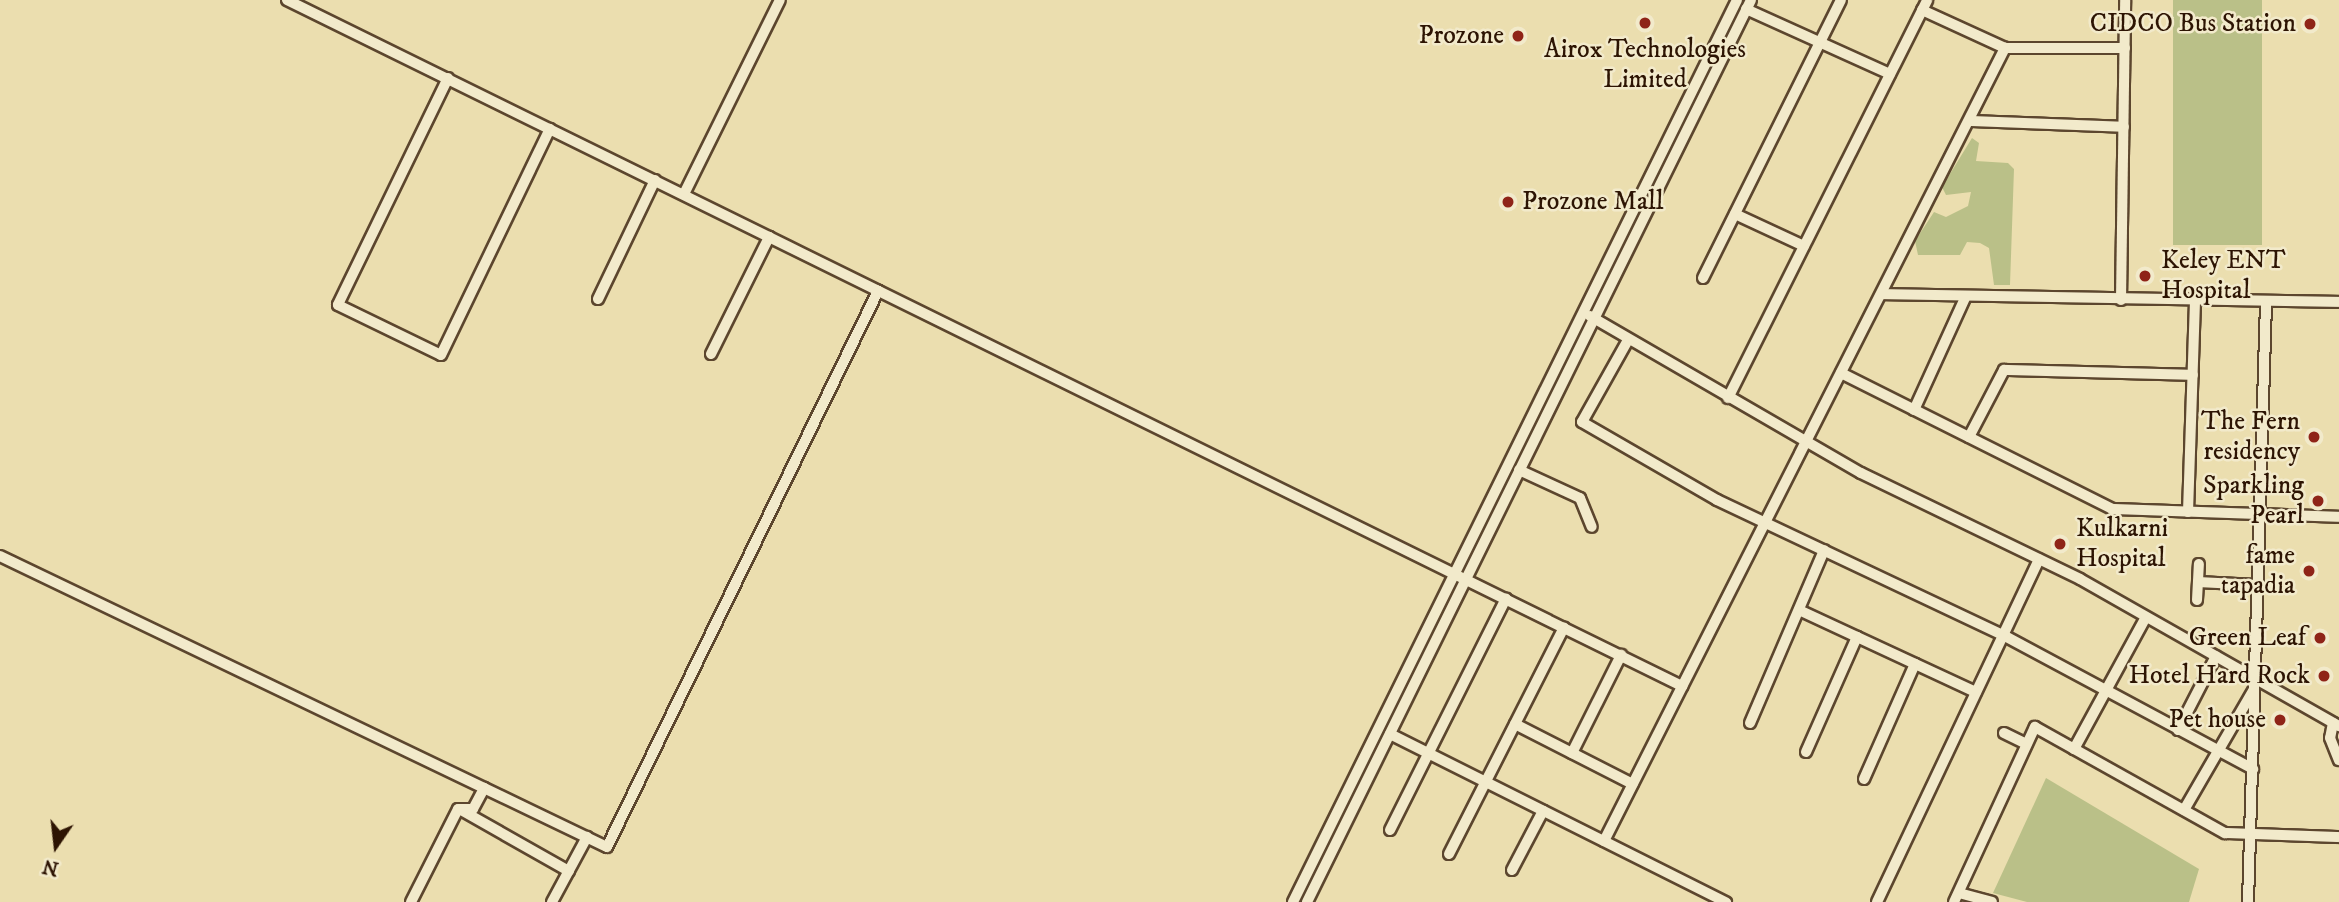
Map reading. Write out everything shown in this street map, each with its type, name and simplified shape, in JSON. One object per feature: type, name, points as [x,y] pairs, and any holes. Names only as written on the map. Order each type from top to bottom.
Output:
[{"type":"street","points":[[287,0],[1468,578],[1682,686]]},
{"type":"street","points":[[684,194],[780,0]]},
{"type":"street","points":[[1293,902],[1453,571],[1737,0]]},
{"type":"street","points":[[1703,278],[1841,0]]},
{"type":"street","points":[[2121,300],[2125,0]]},
{"type":"street","points":[[1307,902],[1749,4],[1818,45],[1890,74]]},
{"type":"street","points":[[1728,398],[1924,5],[2005,48],[2125,48]]},
{"type":"street","points":[[1604,841],[2005,48]]},
{"type":"street","points":[[448,78],[338,305],[441,355],[550,129]]},
{"type":"street","points":[[1970,121],[2124,127]]},
{"type":"street","points":[[598,299],[655,180]]},
{"type":"street","points":[[1735,214],[1804,246]]},
{"type":"street","points":[[711,354],[769,237]]},
{"type":"street","points":[[0,556],[607,847],[878,291]]},
{"type":"street","points":[[1882,294],[2339,302]]},
{"type":"street","points":[[1914,410],[1966,296]]},
{"type":"street","points":[[2188,512],[2195,301]]},
{"type":"street","points":[[2248,902],[2266,302]]},
{"type":"street","points":[[1579,317],[1628,340],[1806,442],[2039,559],[2216,656],[2254,684],[2336,725],[2330,738],[2339,761]]},
{"type":"street","points":[[1628,340],[1582,422],[1765,523],[2003,635],[2253,769]]},
{"type":"street","points":[[1969,437],[2004,370],[2193,375]]},
{"type":"street","points":[[1842,373],[2112,509],[2339,517]]},
{"type":"street","points":[[1519,470],[1580,498],[1592,527]]},
{"type":"street","points":[[1750,723],[1824,551]]},
{"type":"street","points":[[1877,902],[2039,559]]},
{"type":"street","points":[[2197,600],[2199,564]]},
{"type":"street","points":[[2198,582],[2257,585]]},
{"type":"street","points":[[1390,830],[1506,598]]},
{"type":"street","points":[[1798,610],[1976,692]]},
{"type":"street","points":[[2074,749],[2146,617]]},
{"type":"street","points":[[1450,854],[1564,627]]},
{"type":"street","points":[[1806,751],[1857,637]]},
{"type":"street","points":[[1572,753],[1621,656]]},
{"type":"street","points":[[2178,730],[2216,656]]},
{"type":"street","points":[[1864,779],[1915,664]]},
{"type":"street","points":[[2184,810],[2254,684]]},
{"type":"street","points":[[1515,724],[1633,784]]},
{"type":"street","points":[[1992,902],[1956,897],[2035,727],[2225,833],[2252,838],[2339,837]]},
{"type":"street","points":[[2004,733],[2027,744]]},
{"type":"street","points":[[1390,734],[1727,902]]},
{"type":"street","points":[[458,809],[474,809],[484,788]]},
{"type":"street","points":[[458,809],[569,871]]},
{"type":"street","points":[[411,902],[458,809]]},
{"type":"street","points":[[1512,870],[1543,811]]},
{"type":"street","points":[[552,902],[587,837]]},
{"type":"green space","points":[[2173,0],[2262,0],[2262,245],[2173,245]]},
{"type":"green space","points":[[1972,138],[1979,143],[1976,161],[2008,163],[2014,169],[2010,285],[1994,285],[1989,248],[1980,243],[1967,242],[1960,255],[1918,255],[1915,241],[1934,212],[1946,217],[1968,206],[1971,192],[1946,195],[1942,187]]},
{"type":"green space","points":[[2046,778],[2199,869],[2189,902],[2027,902],[1993,893]]},
{"type":"place","name":"Airox Technologies Limited","points":[[1645,23]]},
{"type":"place","name":"CIDCO Bus Station","points":[[2310,24]]},
{"type":"place","name":"Prozone","points":[[1518,36]]},
{"type":"place","name":"Prozone Mall","points":[[1508,202]]},
{"type":"place","name":"Keley ENT Hospital","points":[[2145,276]]},
{"type":"place","name":"The Fern residency","points":[[2314,437]]},
{"type":"place","name":"Sparkling Pearl","points":[[2318,501]]},
{"type":"place","name":"Kulkarni Hospital","points":[[2060,544]]},
{"type":"place","name":"fame tapadia","points":[[2309,571]]},
{"type":"place","name":"Green Leaf","points":[[2320,638]]},
{"type":"place","name":"Hotel Hard Rock","points":[[2324,676]]},
{"type":"place","name":"Pet house","points":[[2280,720]]}]
